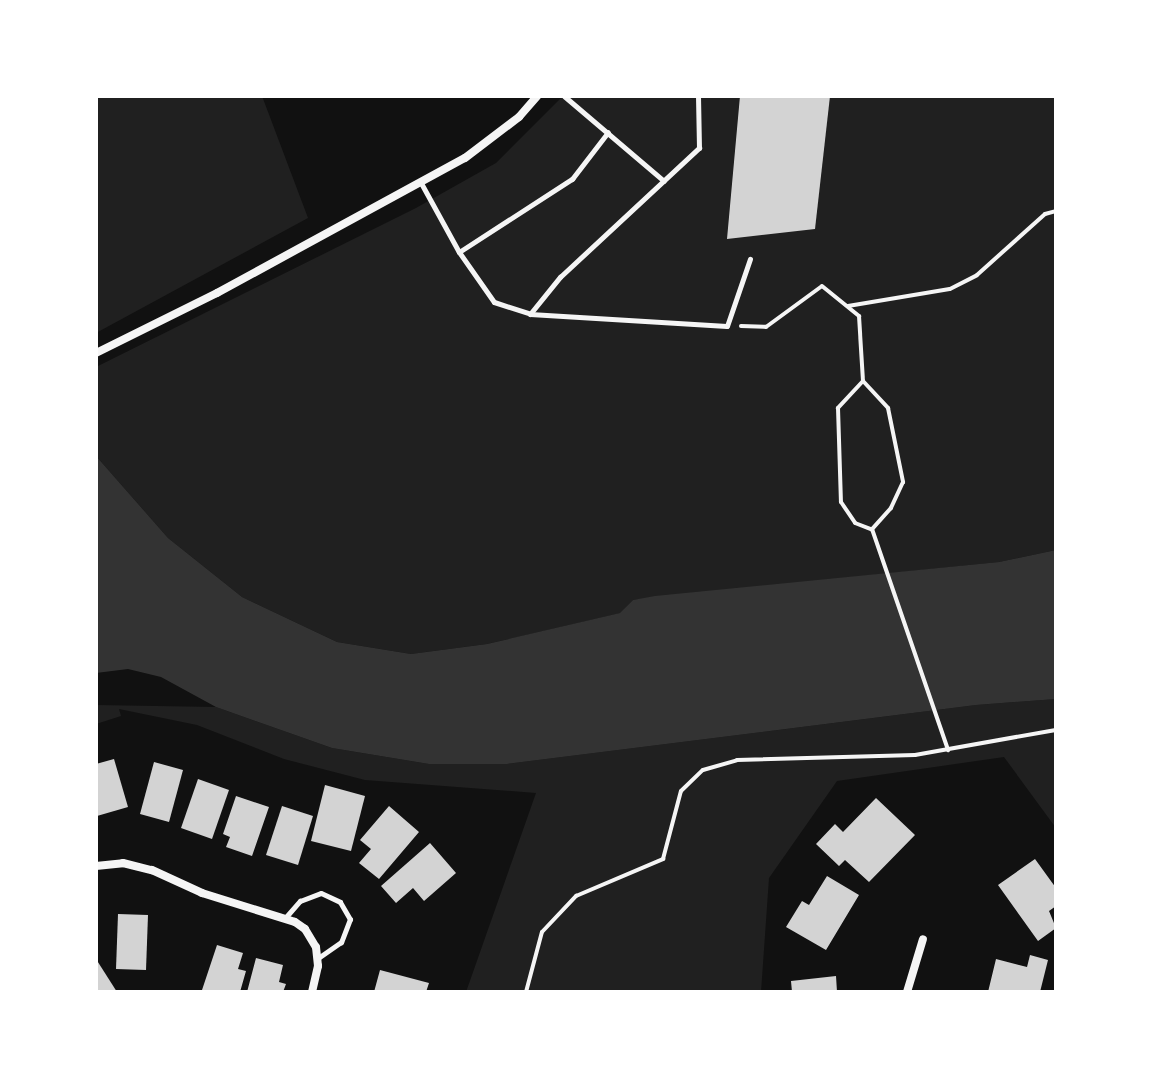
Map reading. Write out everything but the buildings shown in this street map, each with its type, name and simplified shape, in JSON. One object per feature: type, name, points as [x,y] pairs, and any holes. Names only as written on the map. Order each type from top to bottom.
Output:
[{"type":"street","points":[[96,353],[217,293],[494,139],[537,96]]},
{"type":"street","points":[[96,866],[123,863],[152,870],[202,893],[285,918],[305,929],[316,947],[318,958],[312,992]]},
{"type":"street","points":[[907,992],[923,939]]},
{"type":"lane","points":[[564,96],[665,181]]},
{"type":"lane","points":[[530,314],[560,277],[699,148],[698,96]]},
{"type":"lane","points":[[459,252],[572,179],[608,132]]},
{"type":"lane","points":[[420,182],[459,252],[494,302],[530,314],[727,326],[750,259]]},
{"type":"lane","points":[[285,918],[300,901],[321,893],[340,902],[350,919],[341,942],[318,958]]},
{"type":"path","points":[[847,306],[950,289],[977,275],[1045,214],[1056,211]]},
{"type":"path","points":[[727,326],[766,327],[822,286],[859,316],[863,381],[888,408],[903,482],[891,508],[872,529]]},
{"type":"path","points":[[863,381],[838,408],[841,502],[855,523],[872,529]]},
{"type":"path","points":[[872,529],[948,750]]},
{"type":"path","points":[[526,992],[542,932],[576,896],[663,859],[681,791],[703,770],[737,760],[948,750],[1056,730]]},
{"type":"shaded area","points":[[96,96],[262,96],[308,218],[96,333]]},
{"type":"shaded area","points":[[563,96],[1056,96],[1056,550],[999,562],[633,600],[621,613],[487,644],[411,654],[337,642],[242,597],[168,538],[96,456],[96,367],[416,208],[496,163]]},
{"type":"shaded area","points":[[96,456],[168,538],[242,597],[337,642],[411,654],[487,644],[620,613],[633,600],[655,596],[999,562],[1056,550],[1056,699],[976,705],[507,764],[429,764],[332,748],[216,707],[161,677],[128,669],[96,673]]},
{"type":"shaded area","points":[[1056,699],[1056,828],[1004,757],[837,781],[769,878],[761,992],[466,992],[536,793],[365,780],[284,759],[197,725],[119,709],[121,716],[96,724],[96,705],[216,707],[332,748],[429,764],[507,764],[976,705]]}]
